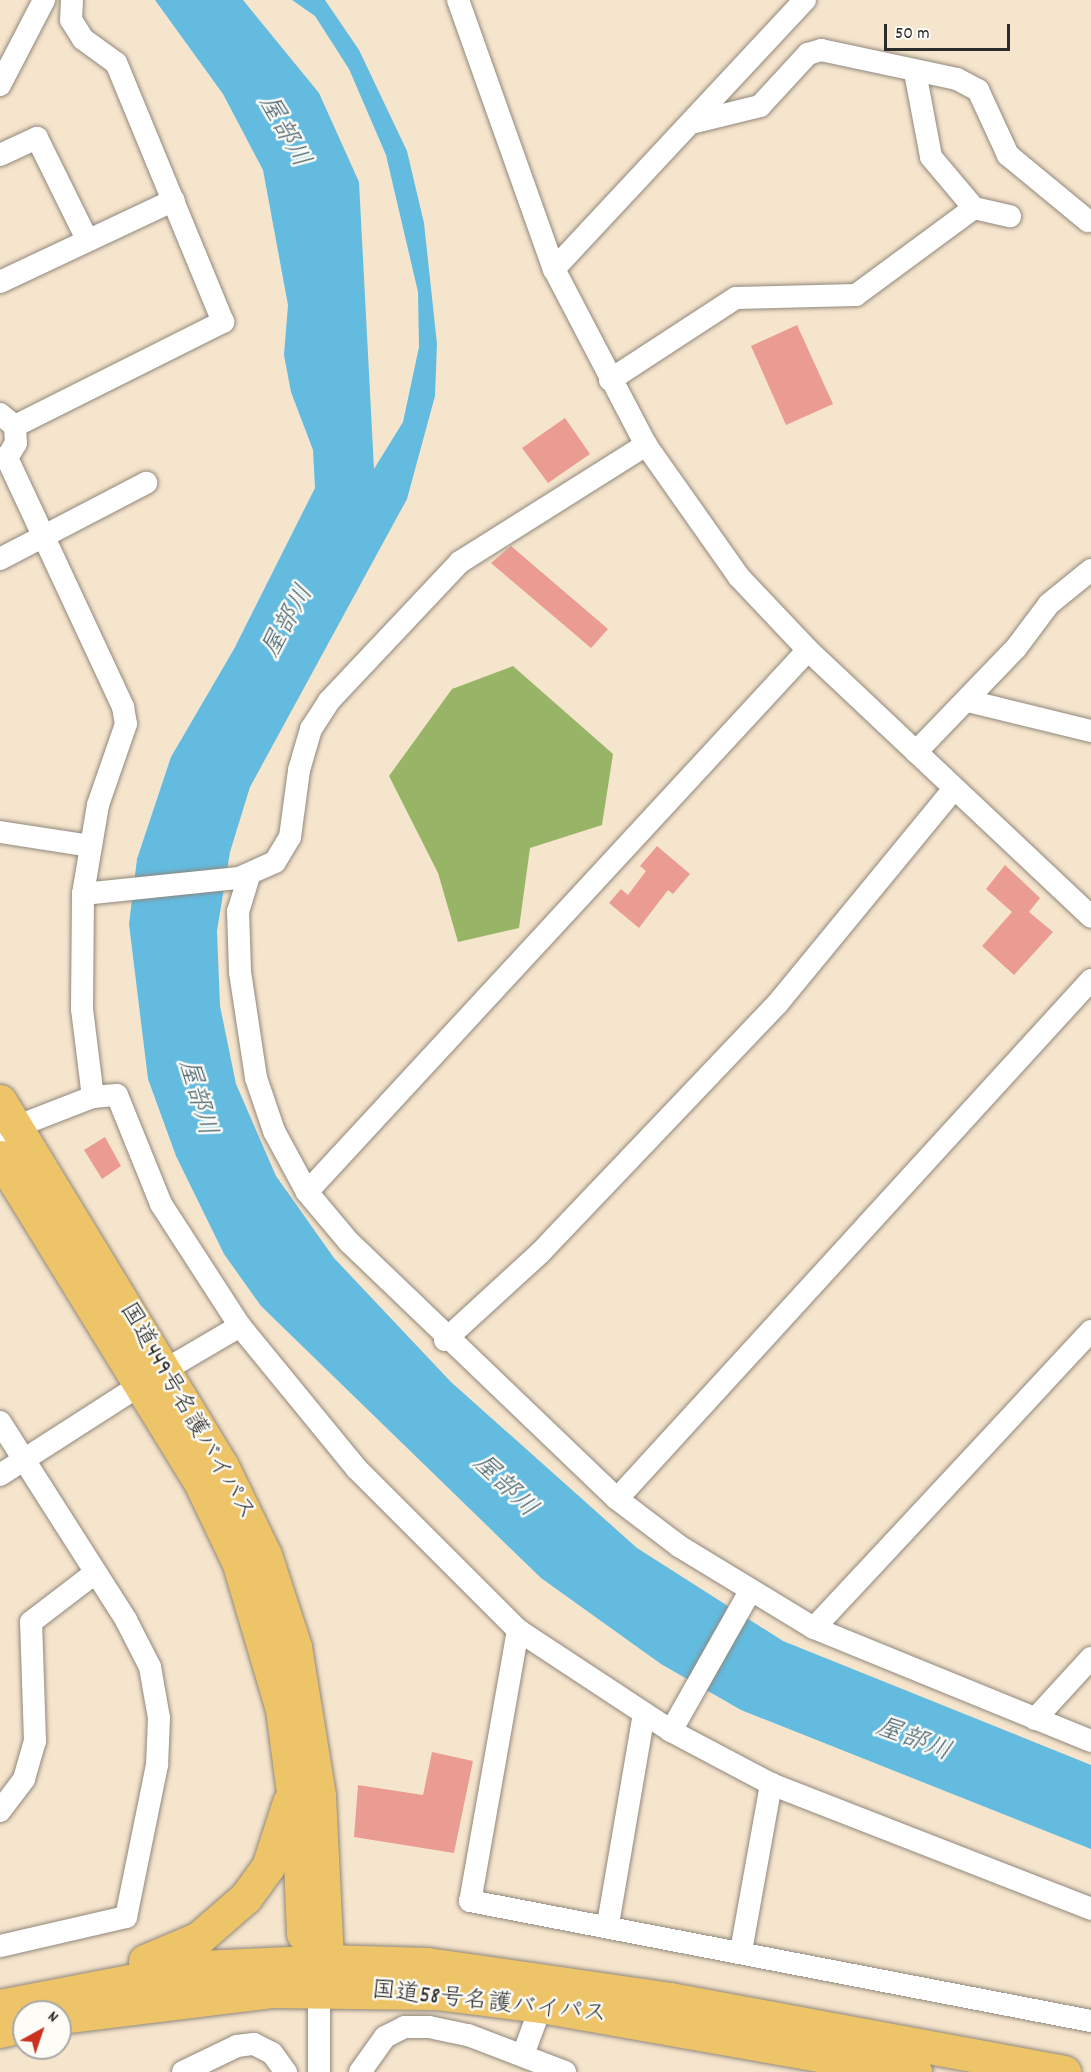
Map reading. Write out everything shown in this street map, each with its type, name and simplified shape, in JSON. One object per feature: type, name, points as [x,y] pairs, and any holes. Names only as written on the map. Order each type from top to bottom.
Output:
[{"type":"highway","name":"国道449号名護バイパス","points":[[6,1121],[153,1377],[239,1564],[270,1654],[292,1780],[317,1970]]},
{"type":"highway","name":"国道449号名護バイパス","points":[[0,1157],[248,1517],[295,1647],[319,1796],[317,1970]]},
{"type":"highway","points":[[104,1983],[127,1966],[184,1947],[238,1906],[268,1867],[292,1780]]},
{"type":"highway","name":"国道58号名護バイパス","points":[[0,2006],[104,1983],[202,1967],[317,1970],[427,1964],[534,1977],[1064,2072]]},
{"type":"highway","name":"国道58号名護バイパス","points":[[72,2015],[176,1999],[317,1970],[541,2006],[915,2072]]},
{"type":"street","points":[[0,85],[44,0]]},
{"type":"street","points":[[72,0],[71,20],[83,39],[116,63],[223,322],[7,420],[16,443],[3,458],[45,538],[124,716],[90,846],[83,894],[82,1010],[93,1097]]},
{"type":"street","points":[[458,0],[471,11],[554,268],[610,380],[646,445],[740,577],[808,650],[953,790],[1091,917]]},
{"type":"street","points":[[554,268],[695,122],[805,0]]},
{"type":"street","points":[[695,122],[760,106],[808,54],[820,50],[968,82],[978,90],[1008,155],[1088,221]]},
{"type":"street","points":[[915,72],[931,157],[974,208],[1010,216]]},
{"type":"street","points":[[0,155],[37,138],[87,239]]},
{"type":"street","points":[[0,282],[87,239],[174,200]]},
{"type":"street","points":[[610,380],[736,298],[856,295],[974,208]]},
{"type":"street","points":[[83,894],[244,877],[275,862],[290,837],[299,770],[311,729],[329,701],[460,562],[646,445]]},
{"type":"street","points":[[0,559],[45,538],[147,483]]},
{"type":"street","points":[[916,752],[968,701],[1049,604],[1091,570]]},
{"type":"street","points":[[307,1192],[808,650]]},
{"type":"street","points":[[968,701],[1091,731]]},
{"type":"street","points":[[445,1340],[540,1253],[778,1003],[953,790]]},
{"type":"street","points":[[0,832],[90,846]]},
{"type":"street","points":[[244,877],[238,911],[239,952],[256,1078],[274,1131],[307,1192],[445,1340],[617,1499],[747,1599],[1091,1741]]},
{"type":"street","points":[[617,1499],[1091,980]]},
{"type":"street","points":[[6,1121],[93,1097],[117,1095],[161,1204],[240,1326],[357,1469],[518,1630],[671,1731],[771,1784],[1091,1909]]},
{"type":"street","points":[[0,1475],[153,1377],[240,1326]]},
{"type":"street","points":[[814,1628],[1091,1331]]},
{"type":"street","points":[[0,1422],[95,1572],[150,1667],[159,1718],[156,1765],[126,1917],[0,1946]]},
{"type":"street","points":[[0,1811],[24,1779],[34,1741],[31,1622],[95,1572]]},
{"type":"street","points":[[671,1731],[694,1696],[747,1599]]},
{"type":"street","points":[[518,1630],[470,1901],[608,1924],[1091,2021]]},
{"type":"street","points":[[1035,1719],[1091,1658]]},
{"type":"street","points":[[608,1924],[644,1714]]},
{"type":"street","points":[[741,1951],[771,1784]]},
{"type":"street","points":[[317,1970],[319,2072]]},
{"type":"street","points":[[523,2055],[541,2006]]},
{"type":"street","points":[[360,2072],[385,2037],[405,2027],[468,2035],[565,2072]]},
{"type":"street","points":[[183,2072],[237,2046],[254,2044],[272,2052],[286,2072]]},
{"type":"green space","points":[[513,666],[613,754],[602,825],[530,848],[519,928],[458,942],[438,873],[389,776],[452,689]]},
{"type":"water","name":"屋部川","points":[[155,0],[243,0],[319,93],[359,182],[374,469],[403,422],[419,347],[418,292],[386,155],[349,69],[315,16],[292,0],[325,0],[359,50],[407,151],[424,223],[437,344],[435,396],[407,499],[250,787],[230,852],[217,931],[220,1006],[236,1084],[276,1176],[334,1258],[451,1382],[637,1548],[783,1641],[1091,1765],[1091,1849],[741,1710],[661,1664],[541,1578],[261,1306],[224,1254],[176,1156],[148,1079],[129,924],[137,859],[171,757],[234,649],[315,488],[313,450],[291,392],[284,355],[288,305],[263,170],[223,94]]},
{"type":"building","points":[[797,325],[833,404],[786,425],[751,346]]},
{"type":"building","points":[[565,418],[590,454],[548,483],[522,448]]},
{"type":"building","points":[[511,546],[608,629],[591,648],[491,563]]},
{"type":"building","points":[[657,846],[690,874],[673,894],[668,890],[639,928],[609,903],[621,889],[628,895],[646,871],[640,866]]},
{"type":"building","points":[[1005,865],[1040,898],[1029,912],[1053,932],[1014,975],[982,946],[1012,912],[986,889]]},
{"type":"building","points":[[105,1137],[121,1166],[102,1179],[84,1150]]},
{"type":"building","points":[[432,1752],[473,1761],[454,1853],[354,1837],[358,1785],[423,1795]]}]
